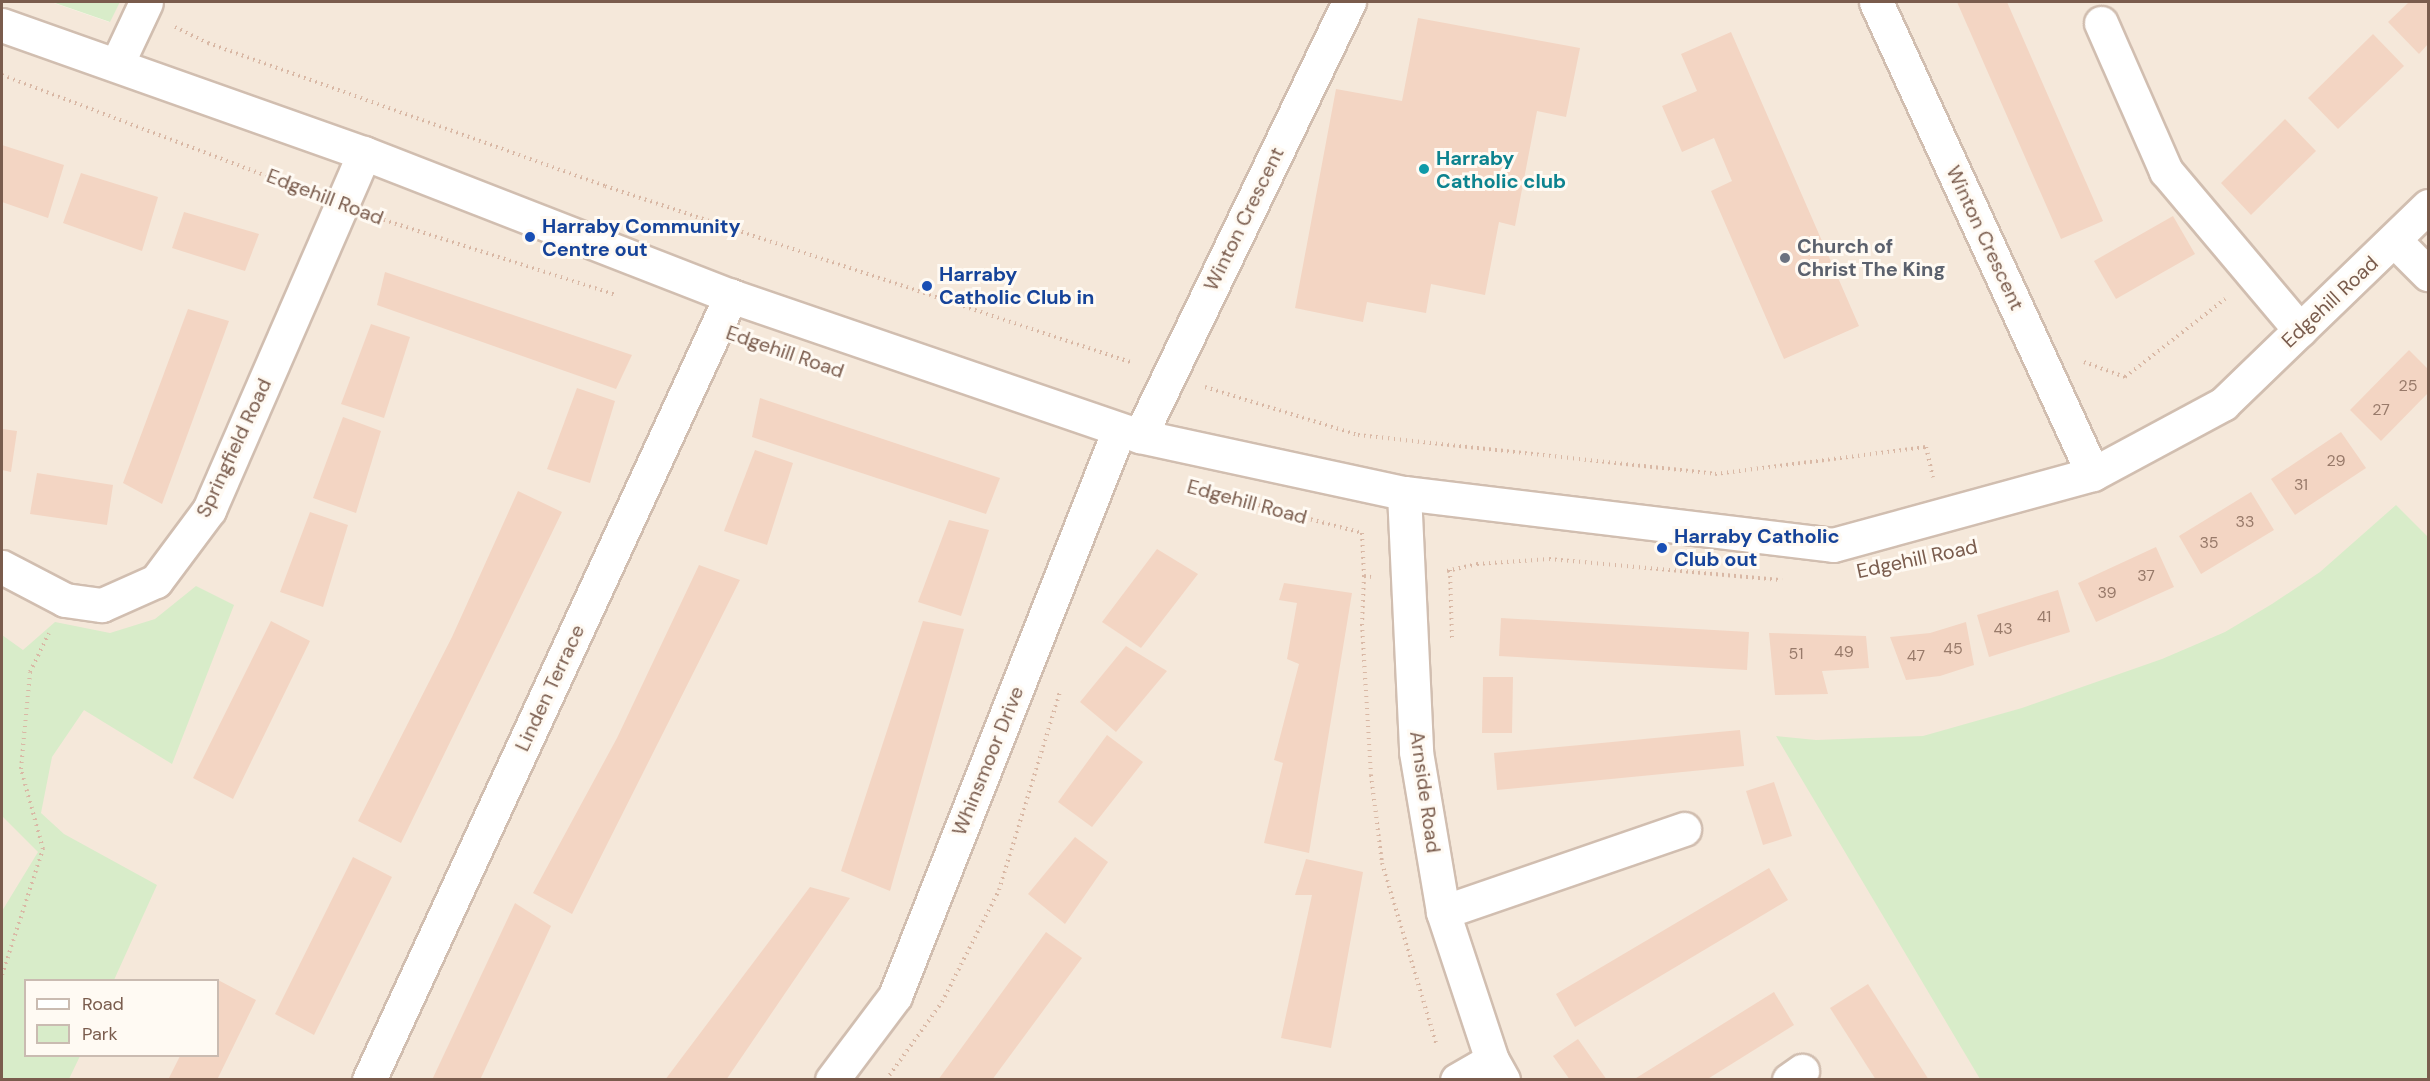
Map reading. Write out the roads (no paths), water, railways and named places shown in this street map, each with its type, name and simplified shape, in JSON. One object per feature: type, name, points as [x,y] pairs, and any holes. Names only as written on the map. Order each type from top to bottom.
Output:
[{"type":"street","name":"Winton Crescent","points":[[1130,433],[1169,375],[1349,2]]},
{"type":"street","name":"Winton Crescent","points":[[1876,2],[2093,474]]},
{"type":"street","points":[[117,64],[143,6]]},
{"type":"street","points":[[2101,23],[2166,171],[2301,330]]},
{"type":"street","name":"Edgehill Road","points":[[2,25],[364,153],[731,296],[1130,433],[1404,493],[1833,545],[2093,474],[2223,404],[2395,241],[2428,206]]},
{"type":"street","name":"Springfield Road","points":[[2,567],[65,600],[102,605],[156,581],[209,510],[364,153]]},
{"type":"street","points":[[2395,241],[2428,274]]},
{"type":"street","name":"Linden Terrace","points":[[369,1080],[731,296]]},
{"type":"street","name":"Whinsmoor Drive","points":[[832,1080],[895,996],[1130,433]]},
{"type":"street","name":"Arnside Road","points":[[1404,493],[1416,752],[1443,912],[1498,1070]]},
{"type":"street","points":[[1443,912],[1684,829]]},
{"type":"street","points":[[1457,1080],[1498,1070]]},
{"type":"place","name":"Harraby Catholic club","points":[[1424,169]]},
{"type":"place","name":"Harraby Community Centre out","points":[[530,237]]},
{"type":"place","name":"Church of Christ The King","points":[[1785,258]]},
{"type":"place","name":"Harraby Catholic Club in","points":[[927,286]]},
{"type":"place","name":"Harraby Catholic Club out","points":[[1662,548]]}]
